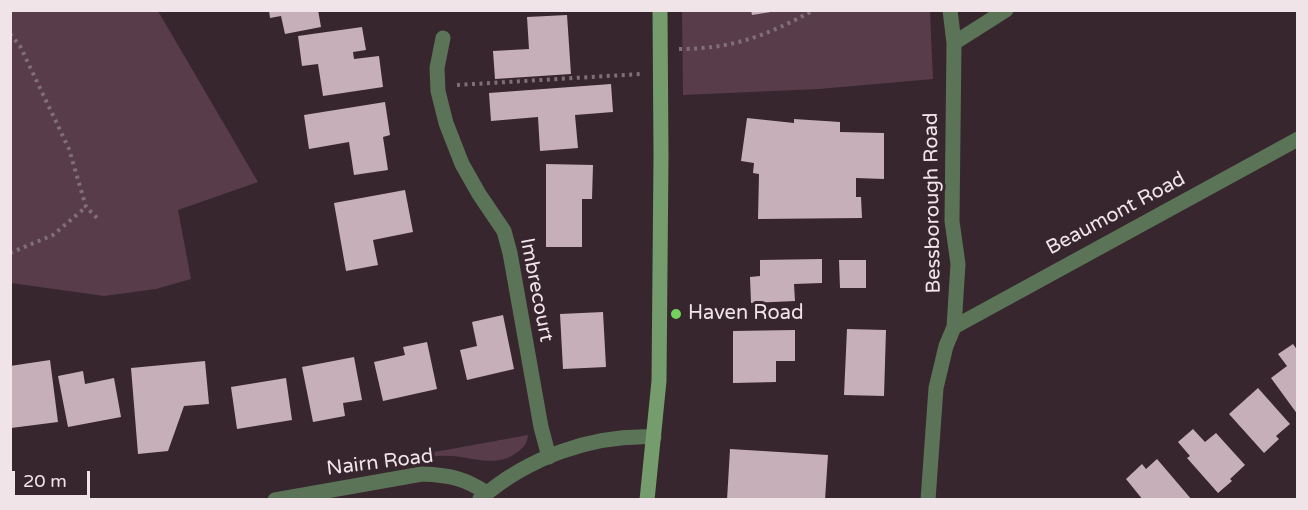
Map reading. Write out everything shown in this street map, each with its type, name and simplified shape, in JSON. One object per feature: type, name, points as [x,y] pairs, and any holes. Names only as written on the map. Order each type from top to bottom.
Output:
[{"type":"main road","points":[[647,500],[659,381],[660,10]]},
{"type":"street","name":"Bessborough Road","points":[[928,500],[936,388],[946,346],[954,327],[958,264],[952,221],[954,43],[950,10]]},
{"type":"street","points":[[954,43],[1006,10]]},
{"type":"street","name":"Imbrecourt","points":[[443,38],[436,68],[446,123],[462,164],[504,231],[510,253],[541,428],[549,457]]},
{"type":"street","name":"Beaumont Road","points":[[954,327],[1298,139]]},
{"type":"street","points":[[483,496],[520,471],[549,457],[583,445],[613,438],[654,437]]},
{"type":"street","name":"Nairn Road","points":[[275,500],[422,474],[445,475],[469,482],[483,496]]},
{"type":"path","points":[[660,49],[701,49],[746,42],[779,29],[814,10]]},
{"type":"path","points":[[10,34],[20,46],[69,149],[86,207],[98,219]]},
{"type":"path","points":[[438,87],[661,73]]},
{"type":"path","points":[[10,253],[53,235],[86,207]]},
{"type":"shaded area","points":[[11,10],[158,11],[258,182],[178,210],[191,279],[156,289],[104,296],[11,283]]},
{"type":"shaded area","points":[[682,11],[930,11],[933,79],[819,89],[683,95]]},
{"type":"shaded area","points":[[528,435],[521,449],[502,460],[486,461],[445,456],[407,457]]},
{"type":"building","points":[[269,10],[318,10],[321,27],[285,34],[281,16],[270,18]]},
{"type":"building","points":[[751,10],[771,10],[771,12],[752,15]]},
{"type":"building","points":[[567,15],[571,74],[495,79],[493,51],[529,49],[527,17]]},
{"type":"building","points":[[362,27],[366,50],[353,52],[354,59],[379,56],[383,87],[323,96],[318,64],[302,66],[298,36]]},
{"type":"building","points":[[611,84],[613,112],[575,115],[578,148],[540,151],[538,117],[491,121],[489,93]]},
{"type":"building","points":[[385,102],[390,135],[383,137],[388,170],[354,175],[349,142],[309,149],[304,115]]},
{"type":"building","points":[[747,118],[794,123],[794,119],[840,122],[840,132],[884,133],[884,179],[856,178],[856,197],[861,197],[862,218],[758,219],[759,174],[753,173],[754,163],[741,161]]},
{"type":"building","points":[[546,164],[593,165],[592,199],[582,199],[582,247],[546,247]]},
{"type":"building","points":[[405,190],[413,232],[373,240],[378,265],[346,271],[334,203]]},
{"type":"building","points":[[822,259],[822,283],[794,284],[795,301],[751,303],[750,277],[760,276],[760,260]]},
{"type":"building","points":[[839,260],[866,260],[866,288],[840,288]]},
{"type":"building","points":[[603,312],[606,367],[563,369],[560,314]]},
{"type":"building","points":[[503,315],[514,369],[467,380],[460,350],[477,346],[472,322]]},
{"type":"building","points":[[847,329],[886,330],[884,396],[844,395]]},
{"type":"building","points":[[795,330],[795,361],[776,361],[776,382],[733,383],[733,331]]},
{"type":"building","points":[[427,342],[437,389],[383,401],[374,362],[405,355],[403,347]]},
{"type":"building","points":[[1293,344],[1298,351],[1298,415],[1271,378],[1287,366],[1278,354]]},
{"type":"building","points":[[354,357],[362,400],[343,403],[345,416],[313,422],[302,367]]},
{"type":"building","points":[[50,360],[58,422],[11,428],[10,366]]},
{"type":"building","points":[[205,361],[209,404],[184,406],[168,451],[138,454],[131,368]]},
{"type":"building","points":[[83,371],[85,384],[114,378],[121,417],[68,427],[58,376]]},
{"type":"building","points":[[286,378],[292,420],[237,429],[231,387]]},
{"type":"building","points":[[1258,388],[1290,424],[1276,436],[1279,439],[1264,453],[1229,414]]},
{"type":"building","points":[[1193,429],[1205,442],[1216,433],[1245,465],[1218,493],[1187,458],[1190,456],[1178,442]]},
{"type":"building","points":[[730,449],[828,455],[825,500],[727,500]]},
{"type":"building","points":[[1157,459],[1192,500],[1143,500],[1126,479],[1142,464],[1146,469]]},
{"type":"place","name":"Haven Road","points":[[676,314]]}]
